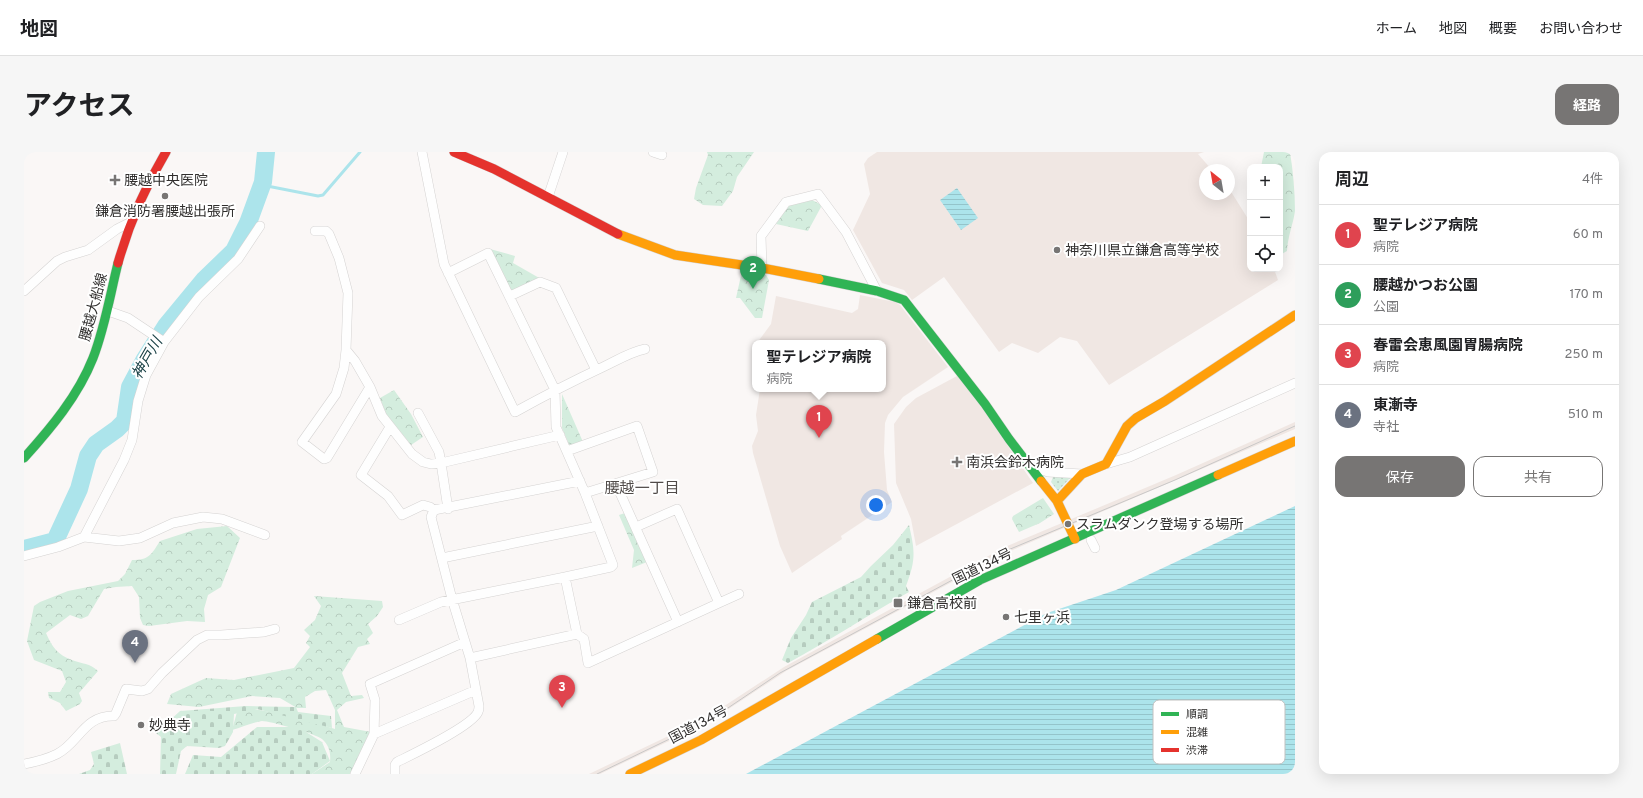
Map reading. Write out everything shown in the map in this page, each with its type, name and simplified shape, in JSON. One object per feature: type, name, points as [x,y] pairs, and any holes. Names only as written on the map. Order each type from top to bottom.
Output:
[{"type":"main road","name":"腰越大船線","points":[[24,458],[56,421],[73,398],[87,371],[108,311],[119,261],[131,222],[144,190],[166,152]]},
{"type":"main road","points":[[454,152],[494,169],[620,235],[650,248],[675,255],[762,268],[877,291],[904,300],[985,404],[1009,439],[1057,502],[1075,539]]},
{"type":"main road","points":[[1057,502],[1082,474],[1106,464],[1131,422],[1293,319]]},
{"type":"main road","name":"国道134号","points":[[630,774],[701,740],[980,580],[1295,441]]},
{"type":"street","points":[[422,152],[444,264],[515,412],[596,370],[637,351],[645,349]]},
{"type":"street","points":[[548,197],[563,152]]},
{"type":"street","points":[[762,268],[761,236],[786,202],[818,194],[846,232],[877,291]]},
{"type":"street","points":[[24,291],[58,261],[65,257],[88,250],[117,229],[131,222]]},
{"type":"street","points":[[84,537],[124,460],[132,440],[138,401],[146,375],[164,342],[199,297],[238,259],[260,226]]},
{"type":"street","points":[[315,231],[326,231],[329,234],[339,258],[348,293],[346,350],[344,368],[336,394],[302,442],[324,459],[327,458],[370,387]]},
{"type":"street","points":[[399,620],[441,602],[452,599],[565,577],[611,567],[613,565],[580,481],[556,427],[555,390],[488,253],[448,273]]},
{"type":"street","points":[[510,296],[540,282],[556,288],[596,370]]},
{"type":"street","points":[[108,311],[128,318],[161,340]]},
{"type":"street","points":[[346,350],[355,361],[370,387],[382,416],[412,454],[423,462],[431,464],[441,463],[560,435]]},
{"type":"street","points":[[1106,464],[1130,458],[1295,383]]},
{"type":"street","points":[[418,413],[439,452],[448,509]]},
{"type":"street","points":[[567,451],[637,426],[653,472],[585,494]]},
{"type":"street","points":[[390,427],[361,475],[388,496],[402,516],[423,505],[434,510],[448,509],[580,481]]},
{"type":"street","points":[[1031,466],[1048,472],[1082,474]]},
{"type":"street","points":[[616,484],[678,622]]},
{"type":"street","points":[[636,527],[677,509],[719,603]]},
{"type":"street","points":[[395,774],[395,765],[397,762],[436,742],[467,723],[478,713],[479,706],[470,658],[452,599],[431,517],[434,510]]},
{"type":"street","points":[[24,556],[58,547],[84,537],[119,541],[135,539],[148,535],[173,523],[203,517],[222,518],[265,535]]},
{"type":"street","points":[[442,558],[598,526]]},
{"type":"street","points":[[565,577],[577,634],[584,639],[588,663],[739,594]]},
{"type":"street","points":[[24,764],[58,754],[99,717],[114,716],[126,689],[142,691],[148,689],[162,673],[197,640],[208,634],[221,636],[264,632],[275,629]]},
{"type":"street","points":[[470,658],[577,634]]},
{"type":"street","points":[[355,774],[374,734],[375,700],[370,684],[465,642]]},
{"type":"street","points":[[374,734],[476,690]]},
{"type":"shaded area","name":"神奈川県立鎌倉高等学校","points":[[877,152],[1204,152],[1198,154],[1207,164],[1199,164],[1199,200],[1235,200],[1235,198],[1247,217],[1247,272],[1275,272],[1278,280],[1109,385],[1077,341],[1060,337],[1038,353],[1012,343],[999,352],[944,277],[912,300],[904,290],[882,283],[853,230],[870,194],[864,164],[868,158]]},
{"type":"shaded area","points":[[860,295],[895,302],[900,305],[948,367],[903,397],[888,415],[885,423],[884,452],[887,490],[892,502],[841,536],[842,539],[792,573],[780,546],[753,453],[752,446],[758,431],[756,415],[760,392],[886,392],[886,340],[759,340],[771,324],[776,296],[852,313],[858,309]]},
{"type":"shaded area","name":"南浜会鈴木病院","points":[[957,376],[981,407],[1033,483],[916,546],[911,519],[896,483],[894,424],[906,407],[916,398]]},
{"type":"shaded area","points":[[1295,422],[1295,429],[1008,552],[786,671],[709,722],[600,774],[589,774],[706,718],[784,667],[1005,547],[1176,475]]},
{"type":"green space","points":[[707,152],[754,152],[737,177],[733,191],[722,206],[703,205],[694,199],[696,188],[708,155]]},
{"type":"green space","points":[[1264,152],[1290,152],[1294,182],[1295,211],[1287,251],[1283,253],[1283,164],[1262,164]]},
{"type":"green space","points":[[812,200],[820,204],[821,207],[808,231],[776,224],[789,205]]},
{"type":"green space","points":[[490,249],[515,256],[513,263],[541,279],[516,292],[507,290]]},
{"type":"green space","points":[[742,271],[766,275],[769,280],[762,318],[755,318],[740,298],[736,298]]},
{"type":"green space","points":[[394,390],[411,414],[423,437],[411,445],[386,414],[380,398]]},
{"type":"green space","points":[[562,394],[583,442],[570,447],[562,428]]},
{"type":"green space","points":[[1053,477],[1070,478],[1058,491],[1051,482]]},
{"type":"green space","points":[[1043,498],[1054,514],[1040,523],[1019,532],[1012,519],[1013,516]]},
{"type":"green space","points":[[625,513],[647,562],[632,568],[634,550],[619,515]]},
{"type":"green space","points":[[909,525],[914,556],[912,569],[906,586],[909,592],[788,663],[782,660],[791,638],[806,615],[812,602],[861,577],[893,545]]},
{"type":"green space","points":[[227,526],[240,538],[221,587],[208,595],[204,609],[205,622],[187,621],[149,626],[143,625],[140,618],[139,597],[132,586],[104,589],[88,616],[81,619],[70,615],[46,633],[53,646],[63,656],[89,665],[98,671],[79,693],[82,701],[80,704],[66,711],[60,703],[49,698],[48,692],[60,692],[66,682],[62,671],[34,660],[27,641],[34,606],[40,602],[68,591],[118,581],[125,574],[132,560],[138,560],[149,556],[160,541],[197,529]]},
{"type":"green space","points":[[314,596],[382,601],[383,607],[377,616],[368,624],[373,633],[367,639],[370,644],[358,647],[342,673],[351,696],[362,695],[364,698],[346,702],[337,710],[344,727],[371,732],[356,765],[350,774],[312,774],[330,762],[330,752],[322,739],[311,734],[283,725],[262,721],[251,723],[232,730],[237,712],[254,709],[293,716],[335,729],[335,710],[326,690],[315,691],[305,697],[306,708],[297,708],[280,698],[252,696],[199,707],[167,704],[171,694],[206,678],[234,680],[294,668],[310,647],[306,643],[310,636],[304,630],[315,620],[321,606]]},
{"type":"green space","points":[[246,706],[296,707],[298,712],[331,716],[332,728],[257,709],[234,714],[233,732],[225,746],[219,748],[187,746],[181,751],[176,774],[160,774],[161,737],[156,733],[159,719],[168,722],[180,711]]},
{"type":"green space","points":[[257,727],[298,727],[322,742],[330,761],[312,774],[185,774],[193,755],[221,757]]},
{"type":"green space","points":[[120,743],[127,774],[79,774],[90,770],[94,764],[91,752]]},
{"type":"water","points":[[957,188],[978,218],[961,230],[940,200]]},
{"type":"water","points":[[1295,506],[1295,774],[746,774],[1047,613],[1116,590]]},
{"type":"waterway","name":"神戸川","points":[[24,549],[55,541],[79,489],[88,456],[96,444],[117,429],[125,421],[130,387],[145,359],[166,326],[204,280],[234,251],[248,223],[263,182],[266,152]]},
{"type":"waterway","points":[[262,185],[318,196],[323,195],[360,152]]},
{"type":"tram line","points":[[597,774],[713,718],[780,673],[1008,550],[1175,480],[1295,426]]},
{"type":"traffic: fast","points":[[24,458],[63,411],[87,372],[101,335],[118,263]]},
{"type":"traffic: fast","points":[[819,279],[877,291],[904,300],[985,404],[1041,481]]},
{"type":"traffic: fast","points":[[877,639],[980,580],[1218,475]]},
{"type":"traffic: slow","points":[[618,234],[675,255],[762,268],[819,279]]},
{"type":"traffic: slow","points":[[1057,501],[1082,474],[1106,464],[1127,426],[1136,418],[1165,401],[1295,315]]},
{"type":"traffic: slow","points":[[1218,475],[1295,441]]},
{"type":"traffic: slow","points":[[1041,481],[1057,501],[1075,539]]},
{"type":"traffic: slow","points":[[630,774],[701,740],[877,639]]},
{"type":"traffic: jam","points":[[118,263],[138,206],[166,152]]},
{"type":"traffic: jam","points":[[454,152],[494,169],[618,234]]},
{"type":"place","name":"腰越中央医院","points":[[115,180]]},
{"type":"place","name":"鎌倉消防署腰越出張所","points":[[165,196]]},
{"type":"place","name":"神奈川県立鎌倉高等学校","points":[[1057,250]]},
{"type":"place","name":"腰越かつお公園","points":[[753,289]]},
{"type":"place","name":"聖テレジア病院","points":[[819,438]]},
{"type":"place","name":"南浜会鈴木病院","points":[[957,462]]},
{"type":"place","name":"スラムダンク登場する場所","points":[[1068,524]]},
{"type":"place","name":"鎌倉高校前","points":[[898,603]]},
{"type":"place","name":"七里ヶ浜","points":[[1006,617]]},
{"type":"place","name":"東漸寺","points":[[135,663]]},
{"type":"place","name":"春雷会恵風園胃腸病院","points":[[562,708]]},
{"type":"place","name":"妙典寺","points":[[141,725]]},
{"type":"district","name":"腰越一丁目","points":[[642,488]]}]
